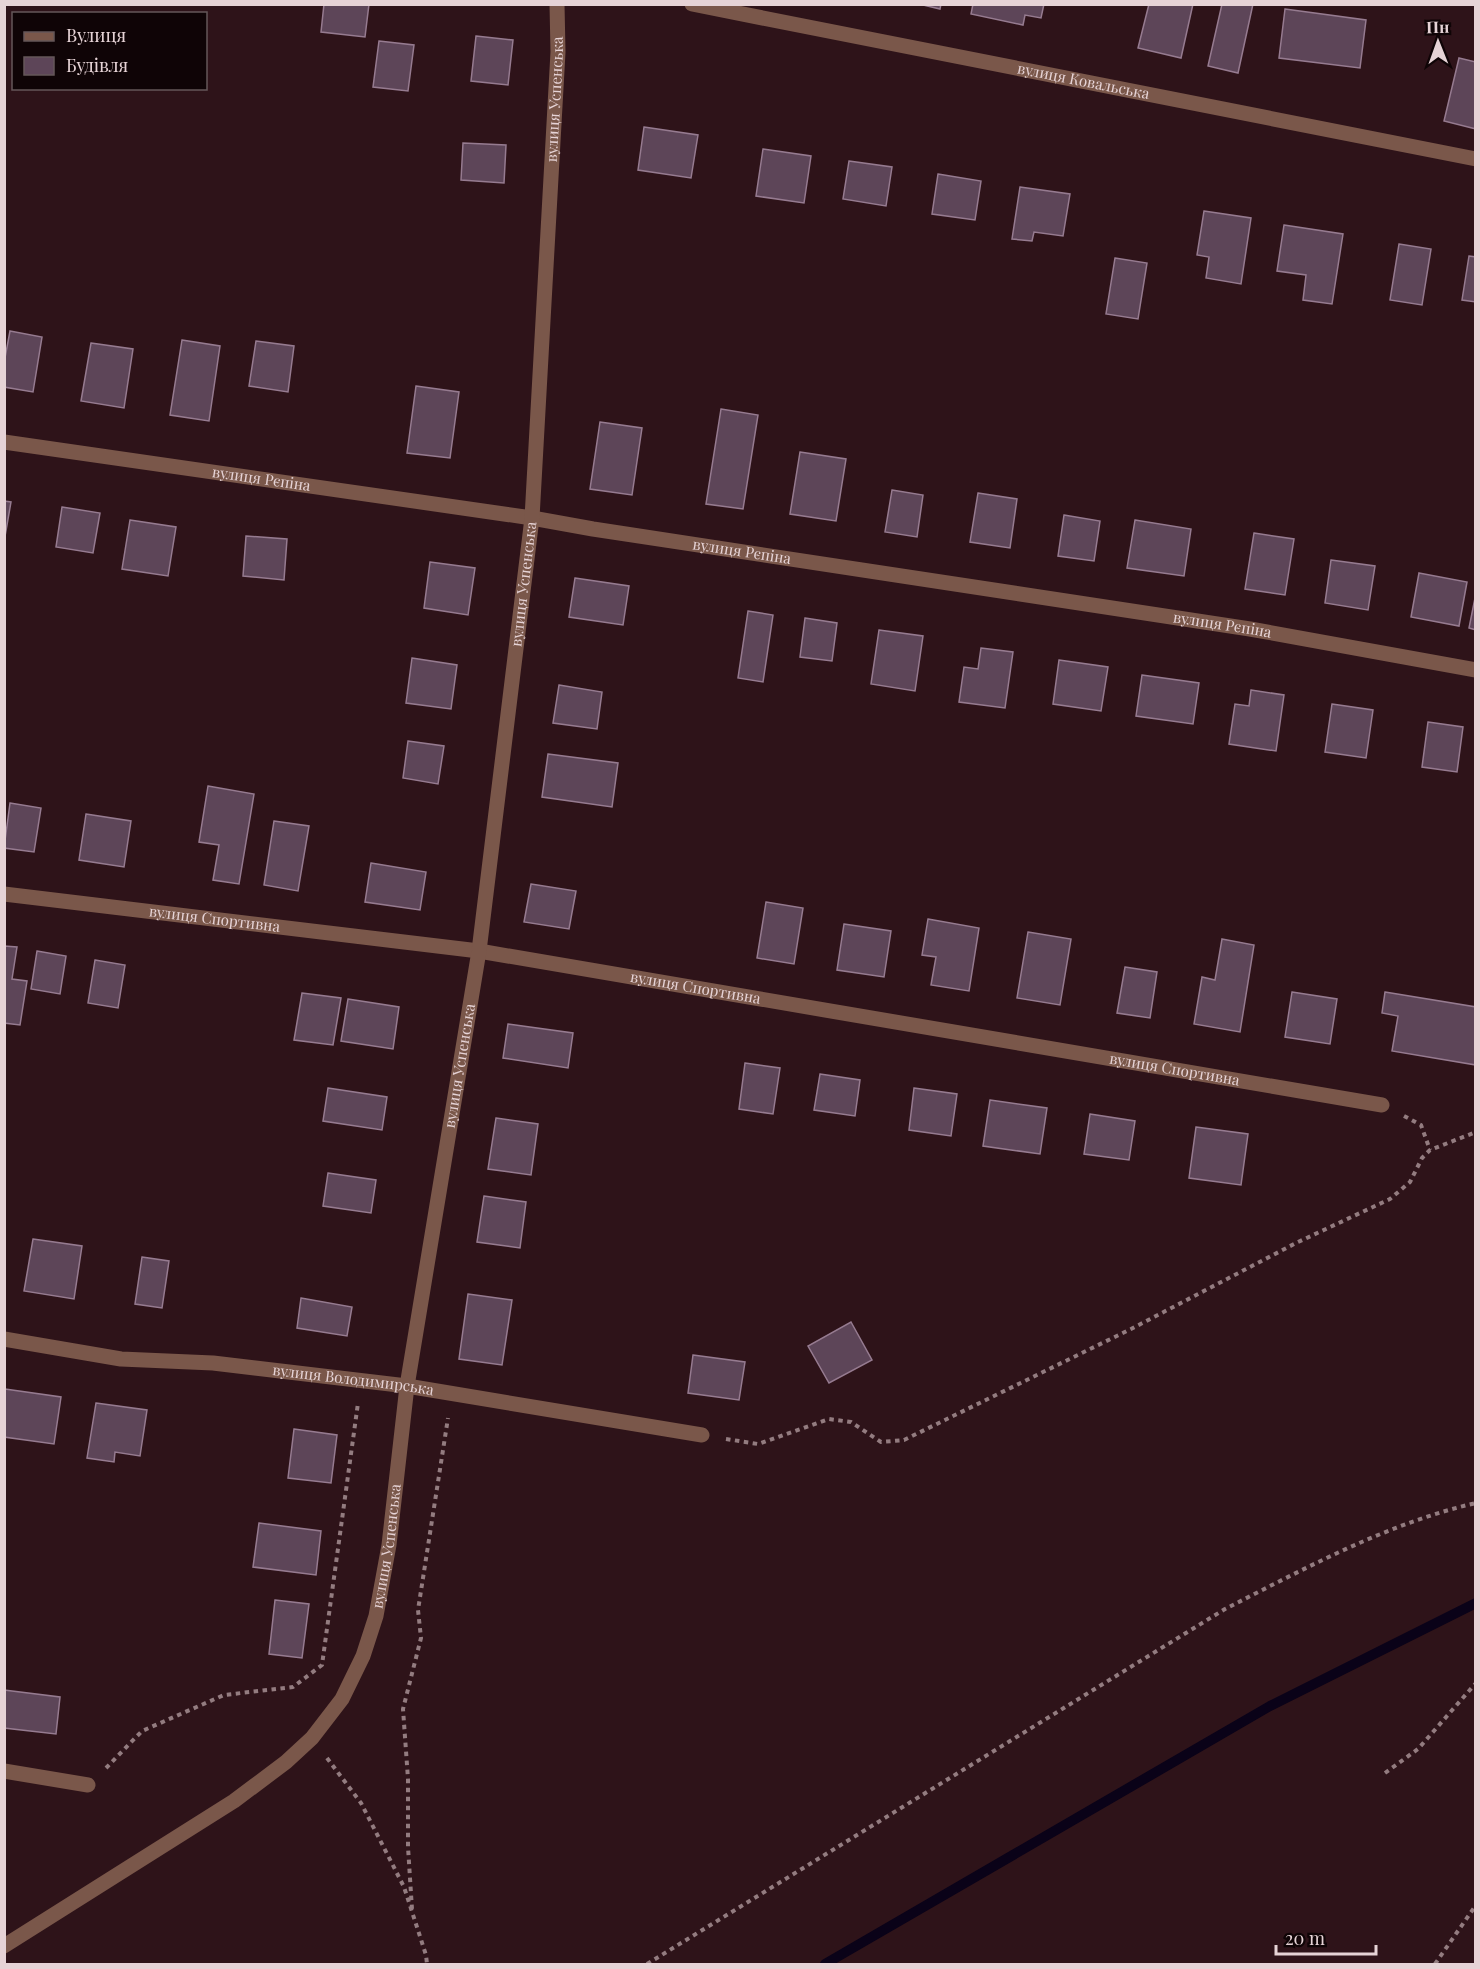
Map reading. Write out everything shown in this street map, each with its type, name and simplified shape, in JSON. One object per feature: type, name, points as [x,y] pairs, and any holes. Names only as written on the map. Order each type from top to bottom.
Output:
[{"type":"street","name":"вулиця Успенська","points":[[4,1946],[234,1801],[286,1762],[312,1738],[342,1699],[363,1656],[376,1616],[389,1545],[407,1386],[479,951],[532,518],[558,52],[557,4]]},
{"type":"street","name":"вулиця Ковальська","points":[[692,4],[1476,159]]},
{"type":"street","name":"вулиця Рєпіна","points":[[4,442],[532,518],[1250,629],[1476,670]]},
{"type":"street","name":"вулиця Спортивна","points":[[4,894],[479,951],[1382,1105]]},
{"type":"street","name":"вулиця Володимирська","points":[[4,1339],[121,1359],[213,1363],[407,1386],[702,1435]]},
{"type":"street","points":[[4,1771],[88,1785]]},
{"type":"path","points":[[1382,1105],[1420,1125],[1430,1150]]},
{"type":"path","points":[[702,1435],[758,1444],[829,1419],[851,1422],[881,1442],[904,1440],[1131,1329],[1296,1243],[1390,1199],[1410,1182],[1422,1158],[1430,1150],[1476,1132]]},
{"type":"path","points":[[88,1785],[142,1731],[224,1695],[293,1687],[322,1665],[361,1381]]},
{"type":"path","points":[[412,1909],[408,1847],[408,1779],[403,1709],[421,1638],[418,1610],[452,1394]]},
{"type":"path","points":[[647,1965],[1225,1609],[1394,1529],[1440,1511],[1476,1503]]},
{"type":"path","points":[[1385,1773],[1418,1749],[1476,1683]]},
{"type":"path","points":[[312,1738],[361,1803],[404,1887],[427,1965]]},
{"type":"path","points":[[1434,1965],[1476,1905]]},
{"type":"building","points":[[324,4],[369,4],[365,37],[321,32]]},
{"type":"building","points":[[919,4],[941,4],[940,9]]},
{"type":"building","points":[[973,4],[1044,4],[1041,18],[1025,15],[1023,25],[971,14]]},
{"type":"building","points":[[1149,4],[1193,4],[1181,58],[1138,48]]},
{"type":"building","points":[[1222,4],[1253,4],[1238,73],[1208,66]]},
{"type":"building","points":[[1285,9],[1366,20],[1360,68],[1279,58]]},
{"type":"building","points":[[476,36],[513,40],[508,85],[471,81]]},
{"type":"building","points":[[379,41],[414,45],[408,91],[373,87]]},
{"type":"building","points":[[1459,58],[1476,62],[1476,129],[1444,121]]},
{"type":"building","points":[[644,127],[698,135],[691,178],[638,170]]},
{"type":"building","points":[[463,143],[506,145],[504,183],[461,180]]},
{"type":"building","points":[[763,149],[811,156],[804,203],[756,196]]},
{"type":"building","points":[[849,161],[892,167],[886,206],[843,199]]},
{"type":"building","points":[[938,174],[981,181],[975,220],[932,214]]},
{"type":"building","points":[[1020,187],[1070,194],[1063,236],[1034,232],[1032,241],[1012,239]]},
{"type":"building","points":[[1204,211],[1251,218],[1241,284],[1206,278],[1209,257],[1197,255]]},
{"type":"building","points":[[1284,225],[1343,234],[1332,304],[1303,300],[1306,275],[1277,271]]},
{"type":"building","points":[[1399,244],[1431,249],[1422,305],[1390,300]]},
{"type":"building","points":[[1469,256],[1476,257],[1476,302],[1462,300]]},
{"type":"building","points":[[1115,258],[1147,263],[1138,319],[1106,314]]},
{"type":"building","points":[[10,331],[42,337],[33,392],[4,387],[4,363]]},
{"type":"building","points":[[182,340],[220,346],[209,421],[170,415]]},
{"type":"building","points":[[256,341],[294,346],[288,392],[249,386]]},
{"type":"building","points":[[91,343],[133,349],[124,408],[81,401]]},
{"type":"building","points":[[416,386],[459,392],[450,458],[407,453]]},
{"type":"building","points":[[721,409],[758,415],[743,509],[706,504]]},
{"type":"building","points":[[600,422],[642,428],[632,495],[590,489]]},
{"type":"building","points":[[800,452],[846,459],[836,521],[790,514]]},
{"type":"building","points":[[892,490],[923,495],[917,537],[885,532]]},
{"type":"building","points":[[978,493],[1017,499],[1010,548],[970,542]]},
{"type":"building","points":[[4,501],[11,502],[4,542]]},
{"type":"building","points":[[62,507],[100,513],[93,553],[56,547]]},
{"type":"building","points":[[1064,515],[1100,521],[1094,561],[1058,556]]},
{"type":"building","points":[[130,520],[176,527],[168,576],[122,569]]},
{"type":"building","points":[[1135,520],[1191,529],[1184,576],[1127,568]]},
{"type":"building","points":[[1254,533],[1294,539],[1285,595],[1245,589]]},
{"type":"building","points":[[246,536],[287,539],[284,580],[243,576]]},
{"type":"building","points":[[1331,560],[1375,566],[1368,610],[1325,603]]},
{"type":"building","points":[[430,562],[475,568],[468,615],[424,608]]},
{"type":"building","points":[[1419,573],[1467,582],[1459,626],[1411,617]]},
{"type":"building","points":[[575,578],[629,586],[623,625],[569,617]]},
{"type":"building","points":[[1476,593],[1476,630],[1469,628]]},
{"type":"building","points":[[748,611],[773,615],[763,682],[738,678]]},
{"type":"building","points":[[805,618],[837,623],[832,661],[800,657]]},
{"type":"building","points":[[879,630],[923,636],[915,691],[871,684]]},
{"type":"building","points":[[981,648],[1013,652],[1005,708],[959,702],[964,667],[978,669]]},
{"type":"building","points":[[412,658],[457,665],[451,709],[406,703]]},
{"type":"building","points":[[1059,660],[1108,667],[1101,711],[1053,704]]},
{"type":"building","points":[[1142,675],[1199,683],[1193,724],[1136,716]]},
{"type":"building","points":[[559,685],[602,692],[597,729],[553,723]]},
{"type":"building","points":[[1251,690],[1284,695],[1276,751],[1229,744],[1235,704],[1249,706]]},
{"type":"building","points":[[1332,704],[1373,710],[1366,758],[1325,752]]},
{"type":"building","points":[[1428,722],[1463,727],[1457,772],[1422,767]]},
{"type":"building","points":[[408,741],[444,746],[438,784],[403,778]]},
{"type":"building","points":[[548,754],[618,763],[612,807],[542,797]]},
{"type":"building","points":[[208,786],[254,794],[239,884],[213,880],[219,845],[199,842]]},
{"type":"building","points":[[10,803],[41,808],[34,852],[4,848]]},
{"type":"building","points":[[86,814],[131,821],[124,867],[79,860]]},
{"type":"building","points":[[274,821],[309,826],[298,891],[264,885]]},
{"type":"building","points":[[371,863],[426,872],[420,910],[365,902]]},
{"type":"building","points":[[531,884],[576,891],[569,929],[524,922]]},
{"type":"building","points":[[766,902],[803,908],[794,964],[757,958]]},
{"type":"building","points":[[928,919],[979,928],[969,991],[931,985],[936,957],[922,955]]},
{"type":"building","points":[[844,924],[891,931],[884,977],[837,970]]},
{"type":"building","points":[[1028,932],[1071,939],[1060,1005],[1017,998]]},
{"type":"building","points":[[1222,939],[1254,945],[1240,1032],[1194,1024],[1202,977],[1215,980]]},
{"type":"building","points":[[4,946],[17,947],[12,979],[27,981],[20,1025],[4,1023]]},
{"type":"building","points":[[37,951],[66,956],[60,994],[31,989]]},
{"type":"building","points":[[95,960],[125,965],[118,1008],[88,1003]]},
{"type":"building","points":[[1125,967],[1157,972],[1150,1018],[1117,1013]]},
{"type":"building","points":[[1292,992],[1337,999],[1330,1044],[1285,1037]]},
{"type":"building","points":[[1385,992],[1476,1007],[1476,1065],[1392,1051],[1398,1016],[1382,1013]]},
{"type":"building","points":[[302,993],[341,998],[333,1045],[294,1040]]},
{"type":"building","points":[[348,999],[399,1007],[393,1049],[341,1041]]},
{"type":"building","points":[[508,1024],[573,1033],[568,1068],[503,1058]]},
{"type":"building","points":[[745,1063],[780,1068],[773,1114],[739,1109]]},
{"type":"building","points":[[820,1074],[860,1080],[855,1116],[814,1110]]},
{"type":"building","points":[[328,1088],[387,1097],[382,1130],[323,1121]]},
{"type":"building","points":[[914,1088],[957,1094],[951,1136],[909,1130]]},
{"type":"building","points":[[990,1100],[1047,1108],[1040,1154],[983,1146]]},
{"type":"building","points":[[1090,1114],[1135,1121],[1129,1160],[1084,1154]]},
{"type":"building","points":[[496,1118],[538,1124],[531,1175],[488,1169]]},
{"type":"building","points":[[1196,1127],[1248,1134],[1241,1185],[1189,1178]]},
{"type":"building","points":[[328,1173],[376,1180],[371,1213],[323,1206]]},
{"type":"building","points":[[484,1196],[526,1202],[520,1248],[477,1242]]},
{"type":"building","points":[[33,1239],[82,1246],[74,1299],[24,1291]]},
{"type":"building","points":[[142,1257],[169,1261],[162,1308],[135,1304]]},
{"type":"building","points":[[468,1294],[512,1300],[502,1365],[459,1359]]},
{"type":"building","points":[[301,1298],[352,1307],[347,1336],[297,1328]]},
{"type":"building","points":[[851,1322],[872,1360],[829,1383],[808,1346]]},
{"type":"building","points":[[693,1355],[745,1362],[739,1400],[688,1393]]},
{"type":"building","points":[[5,1389],[61,1397],[54,1444],[4,1437]]},
{"type":"building","points":[[96,1403],[147,1410],[140,1456],[115,1452],[114,1462],[87,1458]]},
{"type":"building","points":[[294,1429],[337,1435],[331,1483],[288,1478]]},
{"type":"building","points":[[259,1523],[321,1531],[316,1575],[253,1567]]},
{"type":"building","points":[[275,1600],[309,1604],[302,1658],[269,1654]]},
{"type":"building","points":[[4,1690],[60,1697],[56,1734],[4,1728]]},
{"type":"waterway","points":[[825,1964],[1270,1706],[1476,1603]]}]
